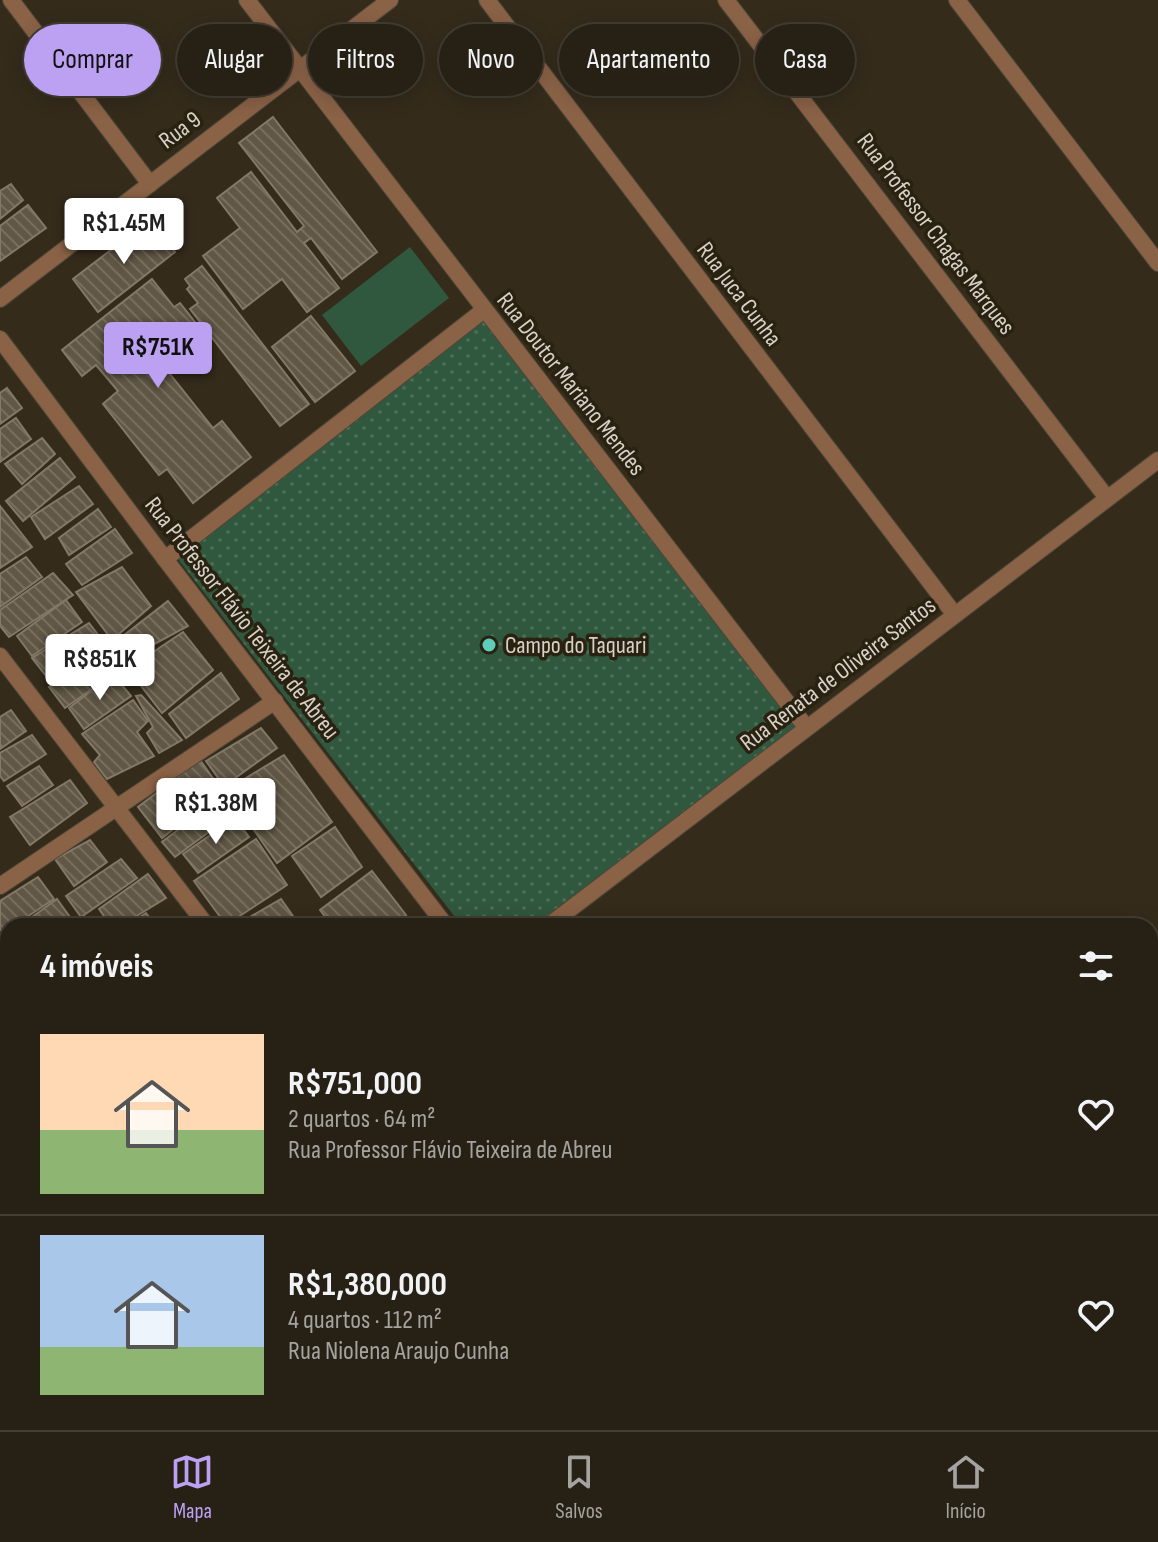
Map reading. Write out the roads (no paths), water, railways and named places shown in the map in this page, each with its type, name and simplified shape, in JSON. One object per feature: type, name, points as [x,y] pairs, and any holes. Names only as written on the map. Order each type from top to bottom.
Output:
[{"type":"street","points":[[11,0],[150,184]]},
{"type":"street","name":"Rua Doutor Mariano Mendes","points":[[247,0],[806,727]]},
{"type":"street","name":"Rua 9","points":[[0,299],[390,0]]},
{"type":"street","name":"Rua Juca Cunha","points":[[487,0],[955,615]]},
{"type":"street","name":"Rua Professor Chagas Marques","points":[[726,0],[1107,498]]},
{"type":"street","points":[[957,0],[1158,263]]},
{"type":"street","points":[[165,559],[484,310]]},
{"type":"street","name":"Rua Professor Flávio Teixeira de Abreu","points":[[0,339],[440,918]]},
{"type":"street","name":"Rua Renata de Oliveira Santos","points":[[558,918],[1158,460]]},
{"type":"street","points":[[0,656],[201,918]]},
{"type":"street","points":[[0,886],[275,701]]},
{"type":"place","name":"Campo do Taquari","points":[[489,645]]}]
